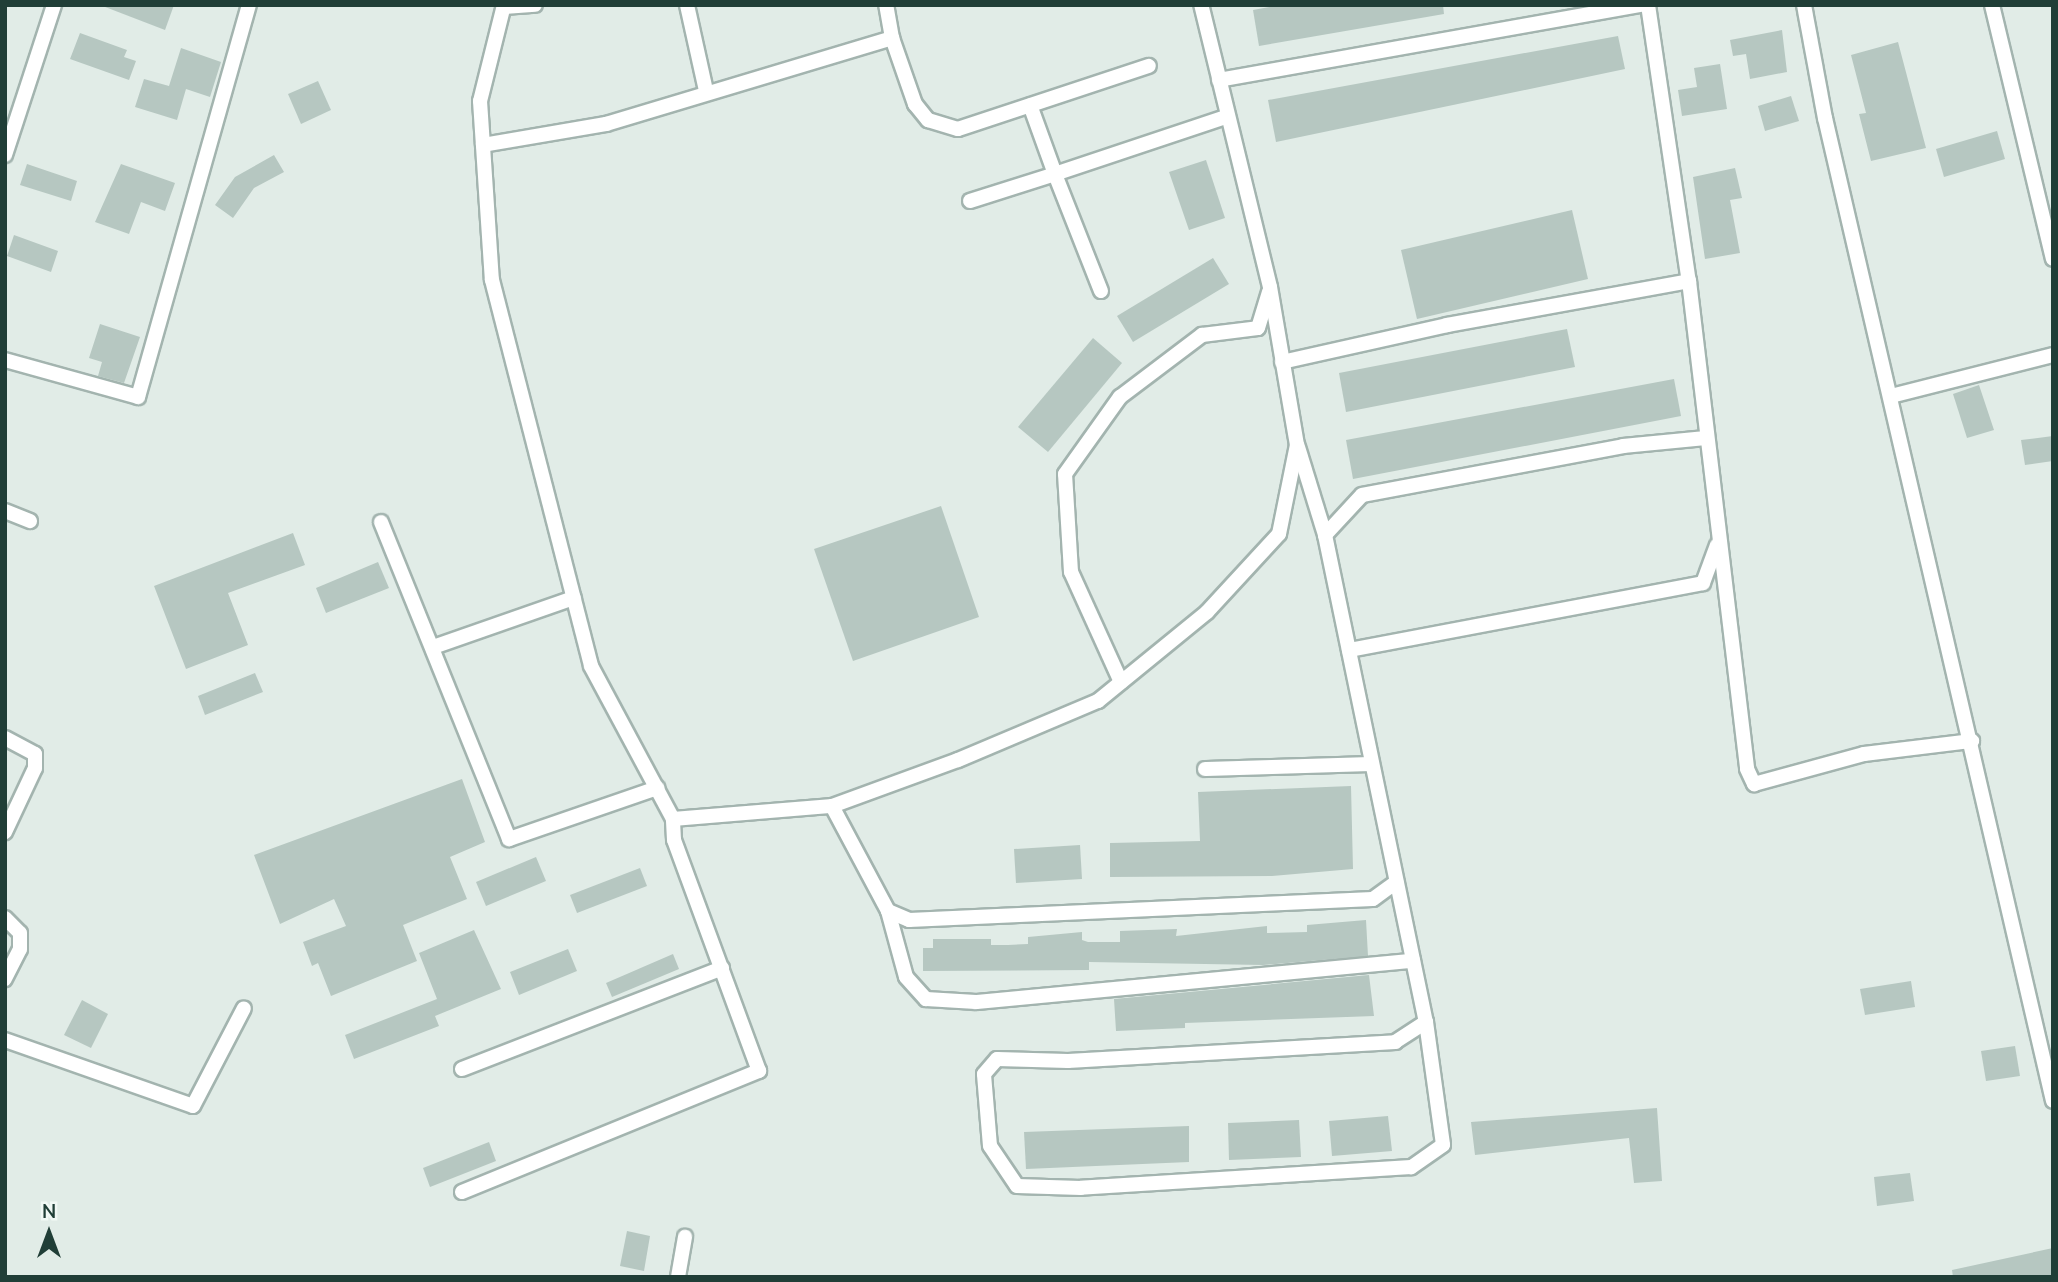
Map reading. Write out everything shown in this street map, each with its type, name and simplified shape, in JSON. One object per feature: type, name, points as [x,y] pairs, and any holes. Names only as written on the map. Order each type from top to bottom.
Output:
[{"type":"street","points":[[5,155],[54,5]]},
{"type":"street","points":[[5,360],[138,397],[250,5]]},
{"type":"street","points":[[462,1192],[759,1071],[674,840],[673,819],[591,666],[492,280],[480,101],[504,6],[535,5]]},
{"type":"street","points":[[687,5],[706,91]]},
{"type":"street","points":[[886,5],[892,38],[915,104],[928,120],[958,129],[1149,65]]},
{"type":"street","points":[[1200,5],[1270,287],[1297,445],[1325,535],[1426,1022],[1443,1145],[1411,1167],[1081,1188],[1017,1186],[990,1146],[984,1074],[997,1059],[1068,1061],[1395,1042],[1426,1022]]},
{"type":"street","points":[[1219,80],[1642,5]]},
{"type":"street","points":[[1648,5],[1689,281],[1718,544],[1747,769],[1754,784],[1864,754],[1972,741]]},
{"type":"street","points":[[1804,5],[1825,118],[1972,741],[2053,1101]]},
{"type":"street","points":[[1992,5],[2053,259]]},
{"type":"street","points":[[483,145],[606,124],[706,91],[727,90],[892,38]]},
{"type":"street","points":[[1030,105],[1101,291]]},
{"type":"street","points":[[970,201],[1228,116]]},
{"type":"street","points":[[1282,362],[1447,325],[1689,281]]},
{"type":"street","points":[[1121,682],[1071,572],[1065,474],[1120,397],[1202,335],[1258,328],[1270,287]]},
{"type":"street","points":[[1891,396],[2053,355]]},
{"type":"street","points":[[1325,535],[1362,495],[1623,446],[1706,438]]},
{"type":"street","points":[[673,819],[832,806],[958,761],[1085,706],[1121,682],[1207,612],[1279,534],[1297,445]]},
{"type":"street","points":[[5,511],[30,521]]},
{"type":"street","points":[[381,522],[509,839],[657,788]]},
{"type":"street","points":[[1349,650],[1703,583],[1718,544]]},
{"type":"street","points":[[433,647],[573,598]]},
{"type":"street","points":[[5,738],[35,754],[35,768],[5,832]]},
{"type":"street","points":[[1205,769],[1372,764]]},
{"type":"street","points":[[832,806],[888,911],[906,977],[926,999],[976,1002],[1413,961]]},
{"type":"street","points":[[888,911],[909,920],[1373,899],[1396,882]]},
{"type":"street","points":[[5,918],[20,933],[20,949],[5,979]]},
{"type":"street","points":[[462,1069],[722,968]]},
{"type":"street","points":[[5,1040],[193,1106],[244,1007]]},
{"type":"street","points":[[678,1277],[685,1237]]},
{"type":"building","points":[[100,5],[174,5],[165,30]]},
{"type":"building","points":[[1281,5],[1443,5],[1444,14],[1259,46],[1253,10]]},
{"type":"building","points":[[1782,30],[1787,72],[1750,79],[1746,54],[1733,56],[1730,40]]},
{"type":"building","points":[[80,33],[127,50],[124,57],[136,61],[129,80],[70,59]]},
{"type":"building","points":[[1618,36],[1625,69],[1276,142],[1268,100]]},
{"type":"building","points":[[1898,42],[1926,148],[1871,161],[1859,114],[1866,113],[1851,55]]},
{"type":"building","points":[[181,48],[221,62],[210,97],[186,89],[177,120],[135,107],[144,79],[169,86]]},
{"type":"building","points":[[1720,64],[1727,109],[1682,116],[1678,90],[1697,87],[1694,68]]},
{"type":"building","points":[[318,81],[331,110],[301,124],[288,94]]},
{"type":"building","points":[[1791,96],[1799,121],[1765,131],[1758,106]]},
{"type":"building","points":[[1997,131],[2005,159],[1944,177],[1936,149]]},
{"type":"building","points":[[274,155],[284,172],[254,188],[233,218],[215,205],[235,177]]},
{"type":"building","points":[[1206,160],[1225,218],[1189,230],[1169,172]]},
{"type":"building","points":[[27,164],[77,181],[71,201],[20,185]]},
{"type":"building","points":[[121,164],[175,183],[165,211],[141,202],[129,234],[95,222]]},
{"type":"building","points":[[1735,168],[1742,198],[1730,200],[1740,253],[1705,259],[1693,177]]},
{"type":"building","points":[[1572,210],[1588,279],[1417,319],[1401,250]]},
{"type":"building","points":[[14,235],[58,251],[51,272],[7,256]]},
{"type":"building","points":[[1213,258],[1229,284],[1133,342],[1117,316]]},
{"type":"building","points":[[100,324],[140,337],[124,383],[98,376],[102,362],[89,358]]},
{"type":"building","points":[[1567,329],[1575,367],[1346,412],[1339,373]]},
{"type":"building","points":[[1093,338],[1122,363],[1048,452],[1018,427]]},
{"type":"building","points":[[1674,379],[1681,416],[1353,479],[1346,440]]},
{"type":"building","points":[[1979,385],[1994,430],[1967,438],[1953,394]]},
{"type":"building","points":[[2053,436],[2053,461],[2025,465],[2021,440]]},
{"type":"building","points":[[941,506],[979,617],[853,661],[814,549]]},
{"type":"building","points":[[293,533],[305,565],[228,593],[248,645],[186,669],[154,586]]},
{"type":"building","points":[[378,562],[389,588],[326,613],[316,588]]},
{"type":"building","points":[[255,673],[263,692],[205,715],[198,696]]},
{"type":"building","points":[[462,779],[485,842],[450,857],[467,899],[403,925],[417,961],[331,996],[318,963],[312,966],[303,942],[346,926],[334,899],[280,924],[254,855]]},
{"type":"building","points":[[1351,786],[1353,869],[1272,876],[1110,877],[1110,843],[1200,841],[1198,792]]},
{"type":"building","points":[[1080,845],[1082,879],[1016,883],[1014,849]]},
{"type":"building","points":[[536,857],[546,881],[486,906],[476,882]]},
{"type":"building","points":[[640,868],[647,886],[577,913],[570,895]]},
{"type":"building","points":[[1366,920],[1368,956],[1263,965],[1089,962],[1089,970],[923,971],[923,948],[933,948],[933,939],[991,939],[991,945],[1008,945],[1028,944],[1028,937],[1082,932],[1082,940],[1088,942],[1120,942],[1120,931],[1177,929],[1176,936],[1267,926],[1267,933],[1307,932],[1307,925]]},
{"type":"building","points":[[474,930],[501,989],[435,1016],[439,1026],[354,1059],[345,1035],[437,999],[419,953]]},
{"type":"building","points":[[568,949],[577,971],[519,995],[510,972]]},
{"type":"building","points":[[673,954],[679,969],[612,997],[606,983]]},
{"type":"building","points":[[1369,975],[1374,1016],[1185,1023],[1185,1028],[1116,1031],[1114,999]]},
{"type":"building","points":[[1911,981],[1915,1007],[1865,1015],[1860,989]]},
{"type":"building","points":[[82,1000],[108,1014],[91,1048],[64,1035]]},
{"type":"building","points":[[2015,1046],[2020,1076],[1986,1081],[1981,1051]]},
{"type":"building","points":[[1657,1108],[1662,1181],[1634,1183],[1629,1138],[1475,1155],[1471,1122]]},
{"type":"building","points":[[1388,1116],[1392,1151],[1332,1156],[1329,1121]]},
{"type":"building","points":[[1299,1120],[1301,1157],[1229,1160],[1228,1123]]},
{"type":"building","points":[[1189,1126],[1189,1162],[1026,1169],[1024,1132]]},
{"type":"building","points":[[489,1142],[496,1161],[430,1187],[423,1168]]},
{"type":"building","points":[[1910,1173],[1914,1201],[1877,1206],[1874,1177]]},
{"type":"building","points":[[627,1231],[650,1236],[644,1271],[620,1266]]},
{"type":"building","points":[[2053,1248],[2053,1275],[1953,1277],[1952,1270]]}]
